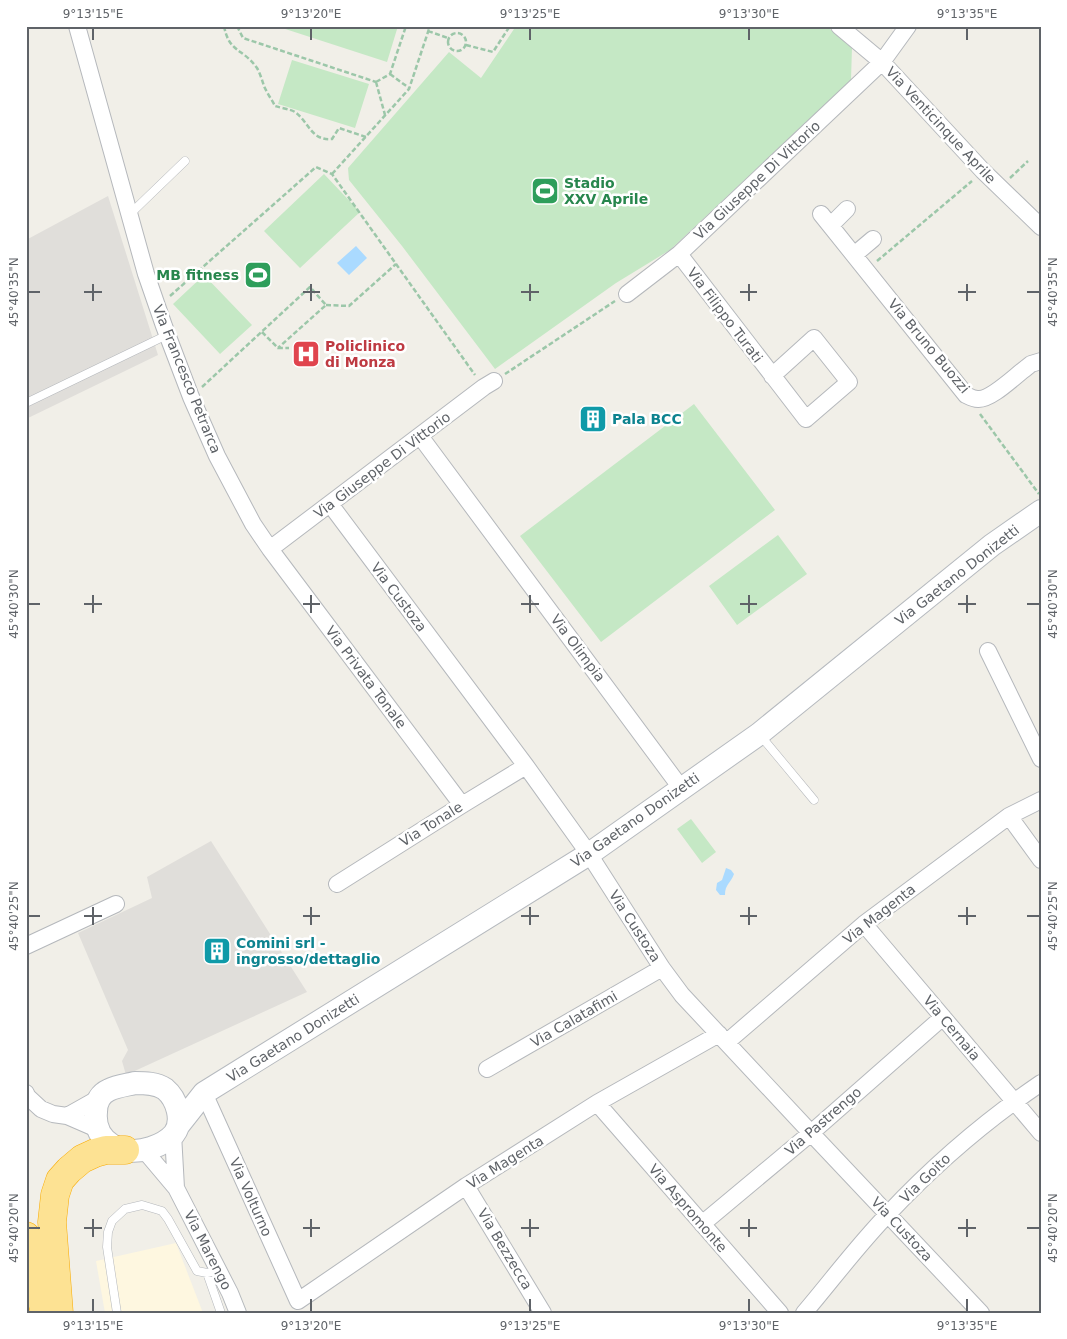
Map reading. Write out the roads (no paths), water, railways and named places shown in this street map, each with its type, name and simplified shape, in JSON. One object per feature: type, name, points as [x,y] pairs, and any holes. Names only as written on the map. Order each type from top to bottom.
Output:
[{"type":"highway","points":[[59,1313],[52,1222],[55,1195],[60,1180],[82,1159],[95,1153],[106,1150],[134,1150]]},
{"type":"highway","points":[[26,1236],[45,1313]]},
{"type":"street","name":"Via Francesco Petrarca","points":[[78,26],[146,274],[167,335],[217,456],[236,495],[270,549]]},
{"type":"street","name":"Via Venticinque Aprile","points":[[839,26],[882,62],[983,171],[1041,227]]},
{"type":"street","name":"Via Giuseppe Di Vittorio","points":[[627,294],[679,254],[882,62],[908,26]]},
{"type":"street","name":"Via Bruno Buozzi","points":[[847,209],[826,219],[966,394],[972,398],[984,398],[1031,364],[1041,361]]},
{"type":"street","points":[[854,255],[873,239]]},
{"type":"street","name":"Via Filippo Turati","points":[[679,254],[772,376],[806,419],[849,382],[814,338],[772,376]]},
{"type":"street","name":"Via Giuseppe Di Vittorio","points":[[270,549],[489,384]]},
{"type":"street","name":"Via Olimpia","points":[[420,436],[681,788]]},
{"type":"street","name":"Via Custoza","points":[[330,504],[526,766],[588,854],[662,968],[682,995],[981,1313]]},
{"type":"street","name":"Via Gaetano Donizetti","points":[[176,1130],[204,1094],[588,854],[758,734],[992,545],[1041,511]]},
{"type":"street","name":"Via Privata Tonale","points":[[270,549],[462,804]]},
{"type":"street","points":[[988,651],[1041,759]]},
{"type":"street","name":"Via Tonale","points":[[338,884],[462,804],[526,766]]},
{"type":"street","name":"Via Magenta","points":[[298,1301],[466,1186],[597,1103],[723,1038],[864,924],[1009,816],[1041,800]]},
{"type":"street","points":[[1009,816],[1041,860]]},
{"type":"street","points":[[26,946],[116,904]]},
{"type":"street","name":"Via Cernaia","points":[[864,924],[1041,1133]]},
{"type":"street","name":"Via Calatafimi","points":[[487,1070],[662,968]]},
{"type":"street","name":"Via Pastrengo","points":[[702,1224],[811,1133],[943,1017]]},
{"type":"street","points":[[67,1116],[99,1098],[109,1090],[135,1083],[150,1083],[165,1089],[204,1094]]},
{"type":"street","name":"Via Goito","points":[[804,1313],[888,1214],[952,1152],[1014,1102],[1041,1083]]},
{"type":"street","points":[[99,1098],[95,1118],[97,1129],[104,1139],[113,1145],[134,1150],[165,1142],[176,1130],[179,1113],[174,1100],[165,1089]]},
{"type":"street","points":[[26,1093],[41,1109],[53,1114],[67,1116],[97,1129]]},
{"type":"street","name":"Via Volturno","points":[[204,1094],[298,1301]]},
{"type":"street","name":"Via Aspromonte","points":[[597,1103],[780,1313]]},
{"type":"street","name":"Via Marengo","points":[[176,1130],[176,1188],[213,1272],[238,1313]]},
{"type":"street","name":"Via Marengo","points":[[134,1150],[176,1188]]},
{"type":"street","name":"Via Bezzecca","points":[[466,1186],[543,1313]]},
{"type":"lane","points":[[130,214],[185,162]]},
{"type":"lane","points":[[26,403],[167,335]]},
{"type":"lane","points":[[758,734],[814,800]]},
{"type":"lane","points":[[117,1313],[107,1247],[108,1232],[112,1221],[125,1209],[142,1205],[162,1211],[168,1218],[197,1271],[213,1272],[221,1313]]},
{"type":"water","points":[[356,246],[367,258],[349,275],[337,263]]},
{"type":"water","points":[[726,868],[734,874],[726,888],[725,895],[720,895],[716,890],[717,883],[722,880]]},
{"type":"place","name":"Stadio XXV Aprile","points":[[545,191]]},
{"type":"place","name":"MB fitness","points":[[258,275]]},
{"type":"place","name":"Policlinico di Monza","points":[[306,354]]},
{"type":"place","name":"Pala BCC","points":[[593,419]]},
{"type":"place","name":"Comini srl - ingrosso/dettaglio","points":[[217,951]]}]
